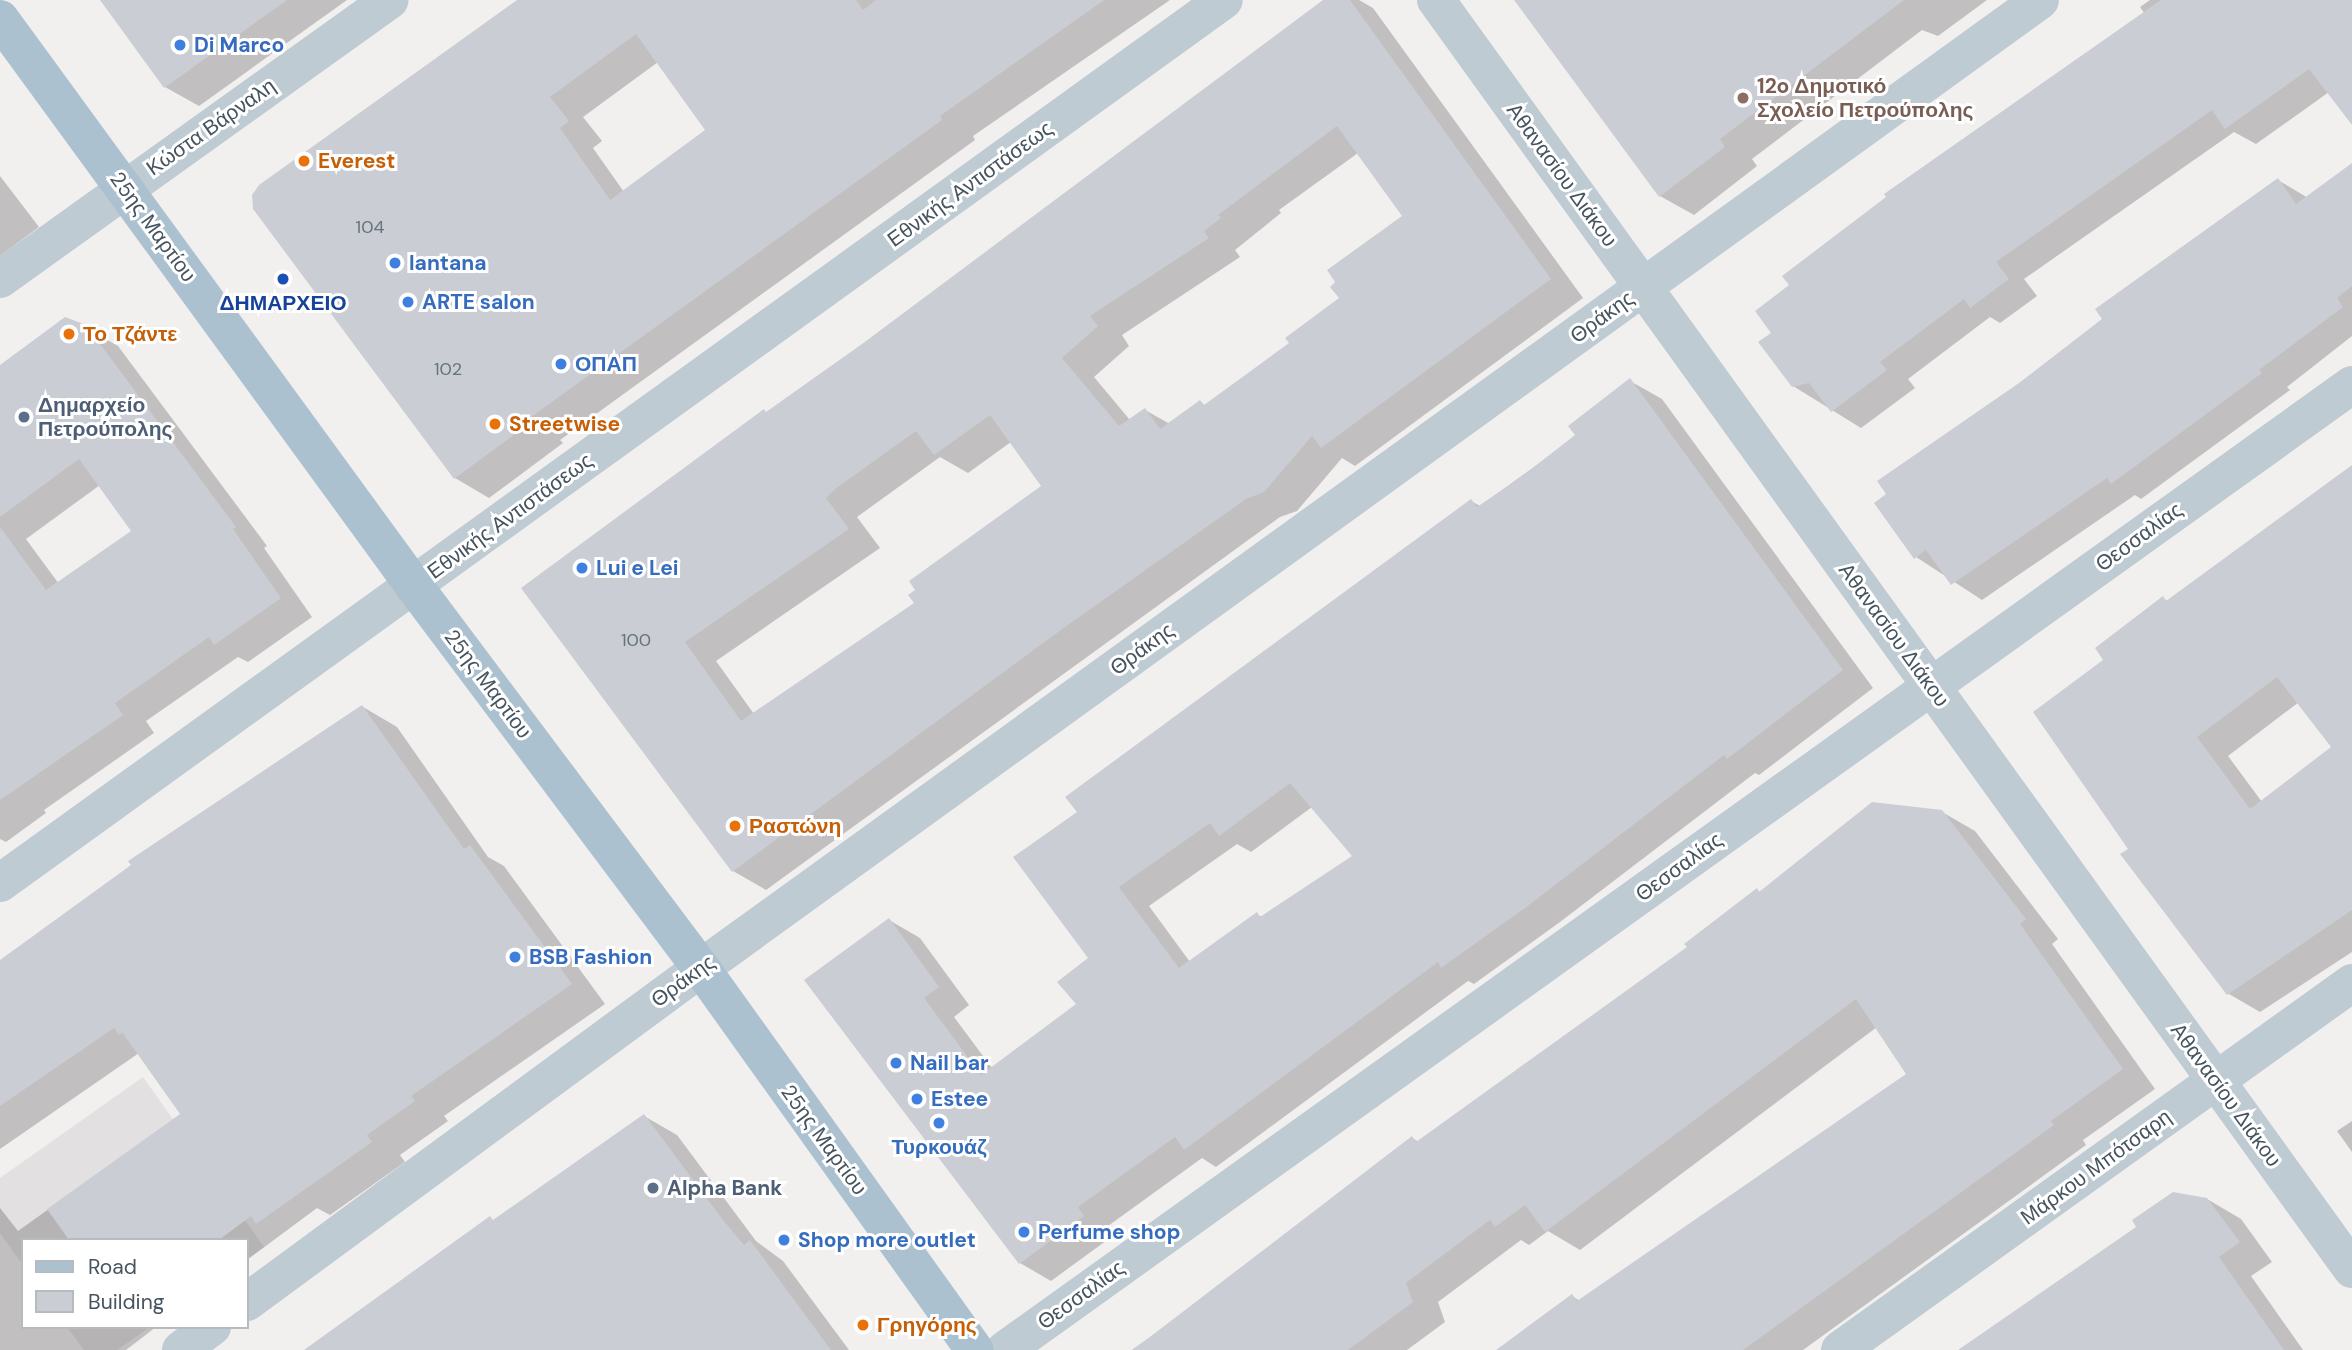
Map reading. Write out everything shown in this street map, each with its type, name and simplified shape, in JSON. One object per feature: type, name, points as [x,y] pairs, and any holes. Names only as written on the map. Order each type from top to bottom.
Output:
[{"type":"main road","name":"25ης Μαρτίου","points":[[0,19],[414,586],[701,968],[974,1350]]},
{"type":"street","name":"Κώστα Βάρναλη","points":[[0,279],[389,0]]},
{"type":"street","name":"Εθνικής Αντιστάσεως","points":[[0,883],[1224,0]]},
{"type":"street","name":"Αθανασίου Διάκου","points":[[1436,0],[2352,1269]]},
{"type":"street","name":"Θράκης","points":[[248,1301],[701,968],[2040,0]]},
{"type":"street","name":"Θεσσαλίας","points":[[1005,1350],[2352,385]]},
{"type":"street","name":"Μάρκου Μπότσαρη","points":[[1840,1350],[2352,983]]},
{"type":"street","points":[[181,1350],[209,1329]]},
{"type":"shaded area","points":[[143,1077],[264,1247],[248,1258],[248,1238],[21,1238],[21,1262],[0,1233],[0,1178]]},
{"type":"shaded area","points":[[68,1329],[147,1329],[117,1350],[84,1350]]},
{"type":"building","points":[[100,0],[287,0],[164,88]]},
{"type":"building","points":[[517,0],[856,0],[863,10],[876,0],[1104,0],[940,116],[942,120],[527,420],[530,423],[454,479],[253,209],[252,195],[259,185]],"holes":[[[636,34],[705,130],[610,200],[560,128],[569,121],[550,97]]]},
{"type":"building","points":[[1323,0],[1350,0],[1551,279],[1321,448],[1312,436],[1264,492],[1246,499],[1065,627],[732,872],[521,588],[764,409],[766,412],[862,344]],"holes":[[[1337,126],[1402,216],[1327,270],[1335,282],[1330,287],[1339,298],[1285,338],[1289,343],[1204,405],[1200,400],[1160,429],[1145,408],[1119,426],[1062,358],[1098,326],[1090,316],[1209,238],[1204,231],[1221,218],[1218,215]],[[990,415],[1041,486],[909,581],[915,590],[908,595],[914,603],[741,721],[685,642],[849,529],[826,498],[835,489],[916,431],[934,455]]]},
{"type":"building","points":[[1514,0],[1904,0],[1720,139],[1725,147],[1659,197]]},
{"type":"building","points":[[2161,0],[2352,0],[2352,125],[2309,69],[2225,129],[2212,110],[1996,262],[2009,279],[1970,308],[1964,299],[1880,362],[1887,370],[1831,412],[1809,383],[1792,387],[1758,342],[1771,333],[1755,311],[1789,285],[1782,276],[1886,197],[1884,194]]},
{"type":"building","points":[[2352,163],[2352,286],[2337,298],[2343,307],[2259,370],[2262,373],[2111,484],[2107,478],[1951,585],[1926,550],[1914,559],[1874,503],[1886,494],[1877,481],[2019,383],[2102,319],[2095,309],[2278,178],[2296,204]]},
{"type":"building","points":[[65,317],[86,325],[236,527],[233,529],[281,598],[214,645],[209,637],[115,703],[123,715],[0,800],[0,527],[46,590],[131,531],[79,459],[0,517],[0,365]]},
{"type":"building","points":[[1630,378],[1843,670],[1727,759],[1724,755],[1529,905],[1441,968],[1438,962],[1184,1150],[1175,1137],[1078,1207],[1084,1216],[1019,1264],[804,980],[889,918],[939,987],[924,998],[981,1075],[1076,1004],[1057,982],[1088,958],[1013,857],[1077,812],[1065,797],[1471,499],[1477,507],[1521,477],[1575,435],[1568,426]],"holes":[[[1290,783],[1352,856],[1260,917],[1257,912],[1179,968],[1119,887],[1210,823],[1219,836]]]},
{"type":"building","points":[[2352,465],[2352,910],[2227,995],[2120,854],[2128,849],[2033,712],[2103,660],[2095,648],[2163,596],[2166,601]],"holes":[[[2277,677],[2331,747],[2250,809],[2197,737]]]},
{"type":"building","points":[[362,705],[464,849],[470,845],[572,984],[411,1096],[415,1101],[367,1135],[372,1142],[256,1224],[251,1216],[222,1238],[68,1238],[47,1209],[180,1114],[122,1032],[119,1035],[114,1028],[0,1106],[0,960],[131,865],[128,861]]},
{"type":"building","points":[[1872,802],[1942,810],[2026,919],[2020,924],[2123,1069],[2051,1121],[2054,1125],[1743,1350],[1496,1350],[1572,1294],[1577,1301],[1906,1074],[1856,999],[1545,1232],[1525,1205],[1495,1227],[1490,1220],[1406,1283],[1413,1302],[1348,1350],[1133,1350],[1412,1136],[1416,1142],[1687,947],[1684,944],[1757,888],[1759,892]]},
{"type":"building","points":[[644,1114],[744,1245],[750,1240],[831,1350],[304,1350],[490,1216],[493,1220]]},
{"type":"building","points":[[2173,1192],[2207,1198],[2240,1242],[2219,1257],[2284,1350],[1958,1350],[2136,1227],[2132,1220]]},
{"type":"place","name":"Di Marco","points":[[180,45]]},
{"type":"place","name":"12o Δημοτικό Σχολείο Πετρούπολης","points":[[1743,98]]},
{"type":"place","name":"Everest","points":[[304,161]]},
{"type":"place","name":"lantana","points":[[395,263]]},
{"type":"place","name":"ΔΗΜΑΡΧΕΙΟ","points":[[283,279]]},
{"type":"place","name":"ARTE salon","points":[[408,302]]},
{"type":"place","name":"Το Τζάντε","points":[[69,334]]},
{"type":"place","name":"ΟΠΑΠ","points":[[561,364]]},
{"type":"place","name":"Δημαρχείο Πετρούπολης","points":[[24,417]]},
{"type":"place","name":"Streetwise","points":[[495,424]]},
{"type":"place","name":"Lui e Lei","points":[[582,568]]},
{"type":"place","name":"Ραστώνη","points":[[735,826]]},
{"type":"place","name":"BSB Fashion","points":[[515,957]]},
{"type":"place","name":"Nail bar","points":[[896,1063]]},
{"type":"place","name":"Estee","points":[[917,1099]]},
{"type":"place","name":"Τυρκουάζ","points":[[939,1123]]},
{"type":"place","name":"Alpha Bank","points":[[653,1188]]},
{"type":"place","name":"Perfume shop","points":[[1024,1232]]},
{"type":"place","name":"Shop more outlet","points":[[784,1240]]},
{"type":"place","name":"Γρηγόρης","points":[[863,1325]]}]
